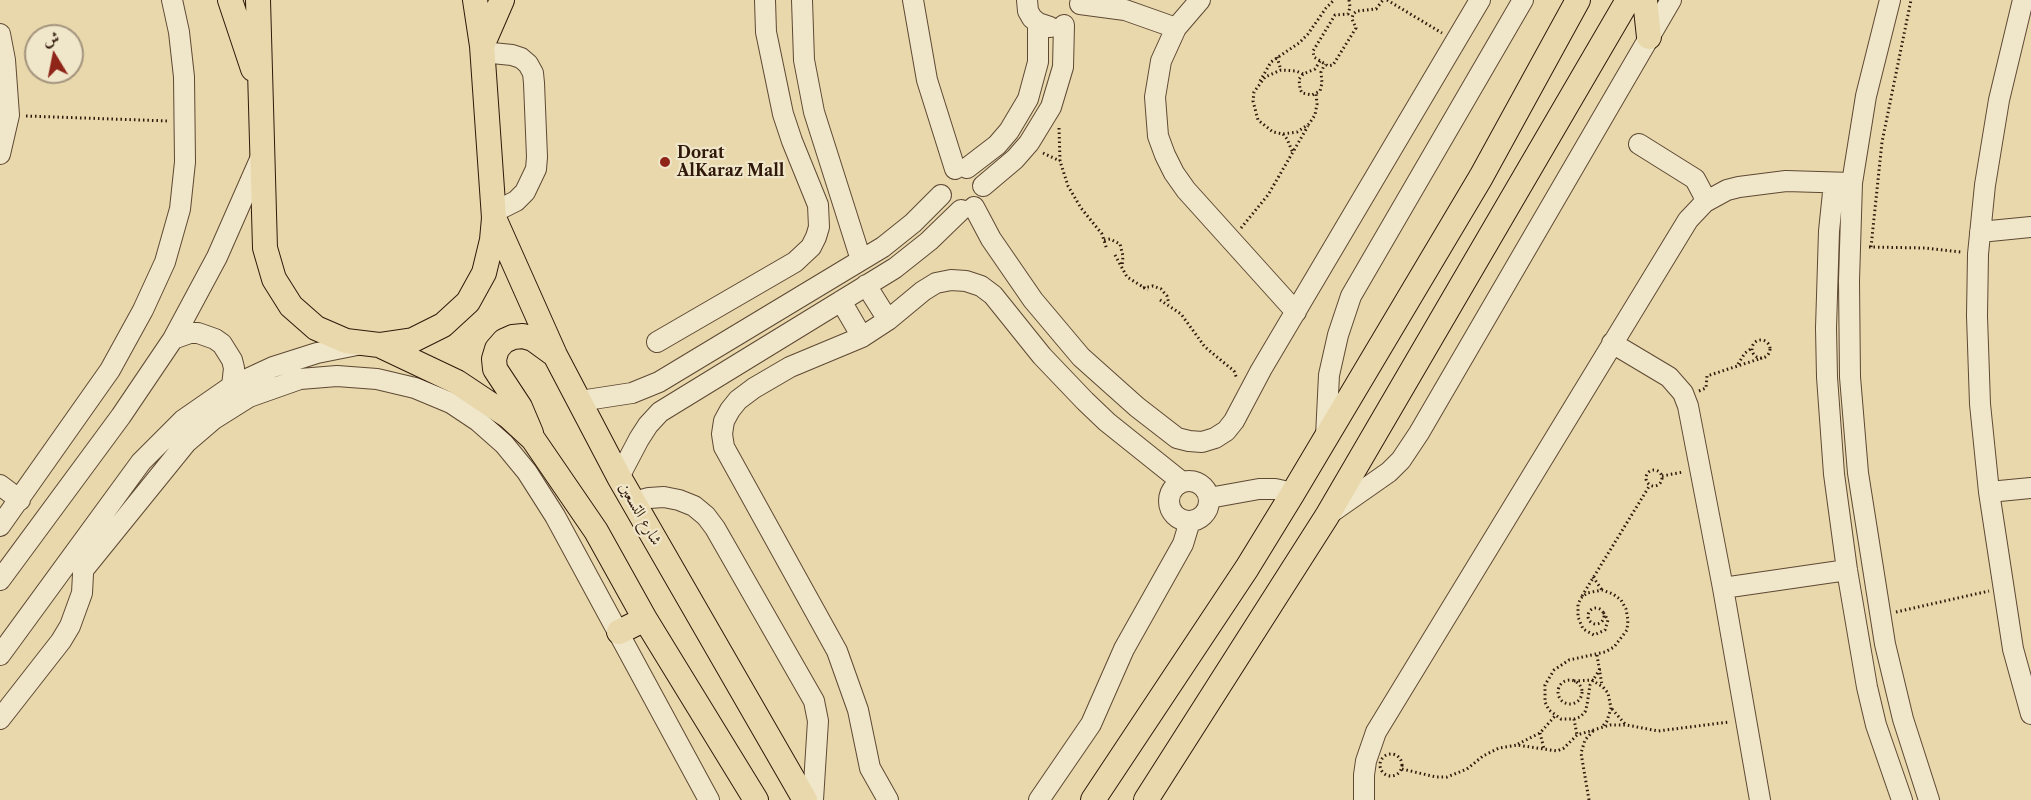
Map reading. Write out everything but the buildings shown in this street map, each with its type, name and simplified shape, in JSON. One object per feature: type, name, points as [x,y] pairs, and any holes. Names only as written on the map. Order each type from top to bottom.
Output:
[{"type":"main road","points":[[230,0],[260,90]]},
{"type":"main road","points":[[258,0],[265,248],[274,279],[291,306],[316,328],[346,341],[371,345],[457,382],[508,416],[533,440],[596,531],[645,619],[756,800]]},
{"type":"main road","points":[[371,345],[413,340],[443,325],[468,302],[484,273],[494,215],[482,49],[475,0]]},
{"type":"main road","points":[[482,49],[502,0]]},
{"type":"main road","points":[[1093,800],[1247,568],[1293,493],[1481,177],[1578,0]]},
{"type":"main road","points":[[1146,800],[1327,516],[1628,0]]},
{"type":"main road","points":[[1645,0],[1649,38]]},
{"type":"main road","name":"شارع التسعين","points":[[494,215],[555,355],[619,477],[805,800]]},
{"type":"main road","points":[[533,440],[520,407],[495,369],[494,359],[497,349],[504,341],[523,336],[533,339],[555,355]]},
{"type":"main road","points":[[619,632],[645,619]]},
{"type":"street","points":[[0,526],[110,370],[143,310],[165,262],[180,209],[185,162],[184,77],[179,32],[172,0]]},
{"type":"street","points":[[752,0],[766,32]]},
{"type":"street","points":[[657,342],[795,262],[811,247],[816,237],[819,226],[818,205],[783,114],[766,32],[765,0]]},
{"type":"street","points":[[802,0],[804,60],[814,112],[861,260]]},
{"type":"street","points":[[619,477],[639,439],[660,412],[913,255],[967,209],[980,201],[983,186],[980,178],[961,169],[927,80],[913,0]]},
{"type":"street","points":[[1027,0],[1028,11],[1038,23],[1047,27],[1064,25],[1072,20],[1080,2],[1125,10],[1176,28]]},
{"type":"street","points":[[1200,0],[1176,28],[1167,44],[1157,79],[1155,116],[1158,136],[1174,174],[1296,312]]},
{"type":"street","points":[[1038,23],[1038,62],[1028,99],[1009,132],[997,145],[961,169],[948,173],[940,187],[941,195],[945,203],[952,208],[967,209],[1055,329],[1102,376],[1177,438],[1202,442],[1226,431],[1234,421],[1261,370],[1480,0]]},
{"type":"street","points":[[1326,436],[1329,375],[1338,335],[1351,296],[1523,0]]},
{"type":"street","points":[[1327,516],[1401,460],[1419,433],[1671,0]]},
{"type":"street","points":[[1890,0],[1843,183],[1827,279],[1827,376],[1834,474],[1847,570],[1867,687],[1879,734],[1902,800]]},
{"type":"street","points":[[2023,0],[1999,100],[1984,185],[1978,254],[1977,360],[1983,448],[2002,588],[2013,649],[2031,714]]},
{"type":"street","points":[[983,186],[1022,152],[1041,126],[1051,107],[1063,67],[1064,25]]},
{"type":"street","points":[[0,34],[5,60],[9,115],[0,154]]},
{"type":"street","points":[[482,49],[521,58],[533,73],[534,83],[536,169],[531,181],[520,196],[494,215]]},
{"type":"street","points":[[1639,144],[1688,174],[1700,186],[1705,202]]},
{"type":"street","points":[[0,580],[121,416],[173,339],[221,248],[261,154]]},
{"type":"street","points":[[1364,800],[1366,760],[1376,732],[1688,220],[1705,202],[1727,190],[1762,183],[1810,181],[1843,183]]},
{"type":"street","points":[[1843,183],[1850,248],[1848,329],[1853,425],[1864,521],[1880,615],[1903,719],[1929,800]]},
{"type":"street","points":[[580,401],[618,396],[646,388],[861,260],[898,235],[941,195]]},
{"type":"street","points":[[1980,232],[2031,227]]},
{"type":"street","points":[[888,800],[870,768],[858,710],[837,651],[724,447],[722,434],[724,421],[738,400],[790,367],[862,336],[888,320],[936,283],[951,280],[966,281],[981,286],[993,295],[1035,348],[1107,422],[1182,482]]},
{"type":"street","points":[[866,285],[888,320]]},
{"type":"street","points":[[841,301],[862,336]]},
{"type":"street","points":[[173,339],[189,333],[198,333],[207,335],[222,344],[234,368],[231,386]]},
{"type":"street","points":[[1612,344],[1660,370],[1676,384],[1689,406],[1760,800]]},
{"type":"street","points":[[0,655],[82,541],[154,447],[190,414],[231,386],[273,367],[295,359],[371,345]]},
{"type":"street","points":[[84,569],[186,443],[214,419],[249,397],[282,384],[318,377],[357,376],[396,383],[433,395],[465,412],[490,431],[516,458],[537,488],[619,632],[709,800]]},
{"type":"street","points":[[1191,481],[1199,484],[1206,490],[1209,498],[1204,513],[1198,519],[1190,521],[1181,519],[1170,505],[1170,496],[1174,488],[1182,482],[1191,481]]},
{"type":"street","points":[[0,485],[20,500]]},
{"type":"street","points":[[1989,492],[2031,488]]},
{"type":"street","points":[[1209,498],[1259,489],[1275,489],[1293,493]]},
{"type":"street","points":[[634,502],[656,497],[680,500],[700,511],[716,528],[814,701],[818,722],[813,800]]},
{"type":"street","points":[[1039,800],[1091,724],[1124,649],[1184,544],[1190,521]]},
{"type":"street","points":[[0,718],[61,641],[70,626],[82,593],[84,569],[82,541]]},
{"type":"street","points":[[1723,588],[1847,570]]},
{"type":"path","points":[[1309,124],[1297,132],[1283,134],[1273,132],[1258,120],[1253,101],[1266,68],[1308,34],[1334,0]]},
{"type":"path","points":[[1349,0],[1348,14],[1335,15],[1313,51],[1314,57],[1330,67],[1356,28],[1352,19],[1353,14],[1357,11],[1376,9],[1385,0],[1456,42]]},
{"type":"path","points":[[1871,247],[1882,142],[1911,0]]},
{"type":"path","points":[[1277,57],[1281,70]]},
{"type":"path","points":[[1320,61],[1315,69],[1302,74],[1298,84],[1302,93],[1316,94],[1322,87],[1321,72],[1325,64]]},
{"type":"path","points":[[1259,83],[1265,76],[1281,70],[1296,71],[1302,74]]},
{"type":"path","points":[[1230,239],[1249,220],[1268,195],[1293,153],[1315,115],[1316,94]]},
{"type":"path","points":[[9,115],[185,121]]},
{"type":"path","points":[[1060,122],[1058,148],[1061,167],[1077,203],[1096,225],[1107,250]]},
{"type":"path","points":[[1283,134],[1293,153]]},
{"type":"path","points":[[1104,240],[1110,239],[1120,244],[1123,256],[1121,269]]},
{"type":"path","points":[[1850,248],[1924,248],[1978,254]]},
{"type":"path","points":[[1115,255],[1121,269],[1135,284],[1146,289],[1153,286],[1161,289],[1167,296],[1169,304]]},
{"type":"path","points":[[1160,300],[1181,314],[1197,338],[1214,356],[1234,371]]},
{"type":"path","points":[[1683,393],[1705,389],[1707,376],[1767,356],[1771,347],[1768,343],[1759,340],[1745,353],[1738,364]]},
{"type":"path","points":[[1752,348],[1753,353],[1761,358]]},
{"type":"path","points":[[1662,476],[1700,469]]},
{"type":"path","points":[[1650,485],[1646,477],[1651,470],[1660,472],[1662,476]]},
{"type":"path","points":[[1650,485],[1658,484],[1662,476]]},
{"type":"path","points":[[1603,612],[1600,623],[1596,624],[1589,619],[1591,611],[1594,609],[1603,612],[1608,620],[1605,630],[1594,635],[1588,633],[1580,624],[1578,604],[1650,485]]},
{"type":"path","points":[[1593,577],[1602,590]]},
{"type":"path","points":[[1880,615],[2002,588]]},
{"type":"path","points":[[1581,598],[1587,593],[1602,590],[1613,594],[1621,600],[1626,609],[1627,630],[1614,647],[1597,655],[1560,664],[1548,677],[1545,685],[1545,702],[1555,716],[1561,719],[1574,719],[1585,712],[1588,691],[1600,669]]},
{"type":"path","points":[[1597,655],[1603,687]]},
{"type":"path","points":[[1574,681],[1578,683],[1582,692],[1578,701],[1567,704],[1559,697],[1560,686],[1568,680],[1592,680],[1608,693],[1611,708],[1607,721],[1602,727]]},
{"type":"path","points":[[1582,692],[1588,691]]},
{"type":"path","points":[[1611,708],[1627,725]]},
{"type":"path","points":[[1402,769],[1436,777],[1447,777],[1467,769],[1490,751],[1516,745],[1540,733],[1555,716]]},
{"type":"path","points":[[1574,719],[1577,735]]},
{"type":"path","points":[[1516,745],[1557,751],[1577,735],[1618,724],[1647,730],[1668,731],[1746,720]]},
{"type":"path","points":[[1589,800],[1581,753],[1585,740],[1595,729]]},
{"type":"path","points":[[1540,733],[1544,750]]},
{"type":"path","points":[[1388,755],[1394,755],[1402,763],[1402,769],[1398,774],[1385,775],[1380,763],[1388,755]]},
{"type":"place","name":"Dorat AlKaraz Mall","points":[[665,162]]}]
